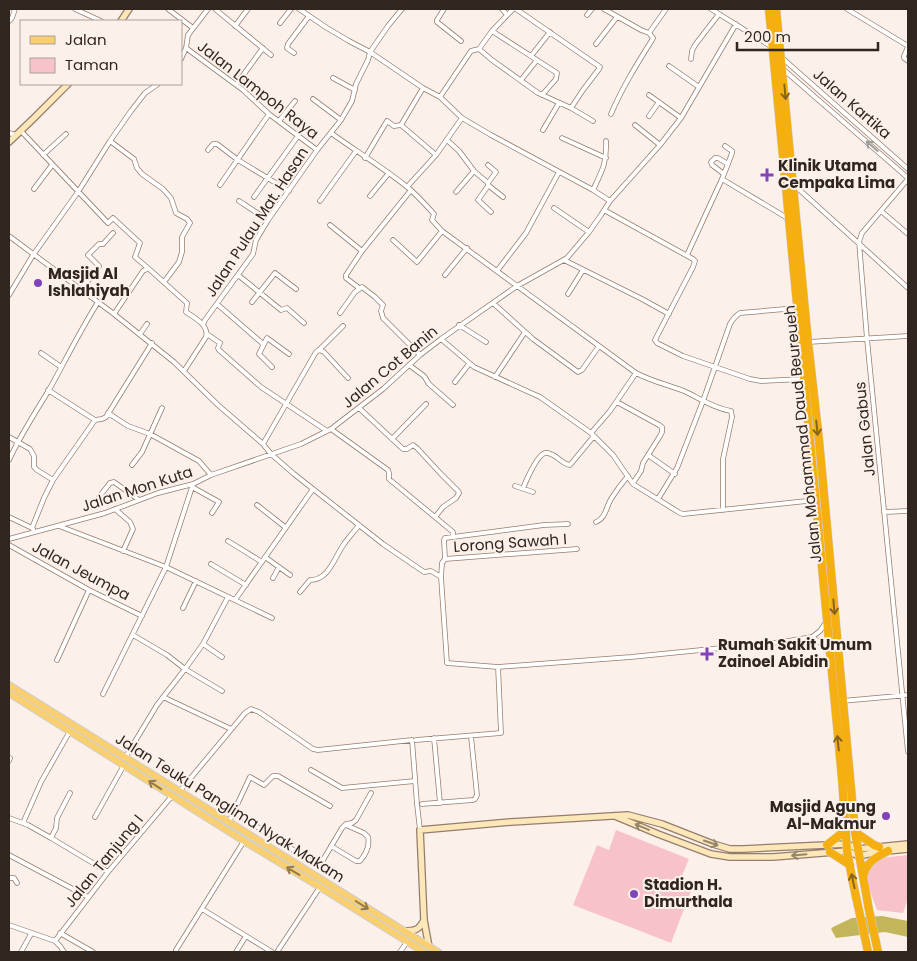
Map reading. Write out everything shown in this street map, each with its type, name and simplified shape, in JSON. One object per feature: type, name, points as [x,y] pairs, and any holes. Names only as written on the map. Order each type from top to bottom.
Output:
[{"type":"highway","name":"Jalan Mohammad Daud Beureueh","points":[[769,9],[816,500],[842,701],[841,726],[847,848],[867,949]]},
{"type":"highway","name":"Jalan Mohammad Daud Beureueh","points":[[776,9],[808,342],[828,587],[827,620],[830,654],[858,852],[878,952]]},
{"type":"highway","points":[[846,830],[829,848],[850,865]]},
{"type":"highway","points":[[855,832],[879,847]]},
{"type":"highway","points":[[863,878],[865,868],[871,861],[888,851]]},
{"type":"main road","name":"Jalan Teuku Panglima Nyak Makam","points":[[9,685],[438,952]]},
{"type":"main road","name":"Jalan Teuku Panglima Nyak Makam","points":[[9,693],[424,952]]},
{"type":"main road","points":[[237,837],[241,830]]},
{"type":"street","points":[[9,21],[15,9]]},
{"type":"street","points":[[75,9],[99,20]]},
{"type":"street","points":[[122,20],[129,9]]},
{"type":"street","points":[[168,9],[182,20]]},
{"type":"street","points":[[182,56],[188,35],[208,9]]},
{"type":"street","points":[[215,9],[272,55]]},
{"type":"street","points":[[236,26],[248,9]]},
{"type":"street","points":[[280,24],[291,9]]},
{"type":"street","points":[[299,9],[349,42],[370,52],[422,88],[440,97],[462,118],[610,201]]},
{"type":"street","name":"Jalan Pulau Mat. Hasan","points":[[203,325],[253,254],[256,240],[268,220],[317,150],[341,120],[352,101],[356,84],[370,52],[402,9]]},
{"type":"street","points":[[444,9],[437,21],[461,41]]},
{"type":"street","points":[[502,9],[507,15]]},
{"type":"street","points":[[440,97],[471,51],[479,49],[492,30],[515,9],[600,67],[571,108]]},
{"type":"street","points":[[587,15],[592,9]]},
{"type":"street","points":[[604,9],[640,30],[649,33],[653,38],[610,114]]},
{"type":"street","points":[[649,33],[666,9]]},
{"type":"street","points":[[711,9],[772,47]]},
{"type":"street","points":[[847,9],[908,46],[904,56],[908,61]]},
{"type":"street","points":[[691,59],[695,46],[719,14]]},
{"type":"street","points":[[294,53],[287,48],[288,44],[309,16]]},
{"type":"street","points":[[596,44],[617,17]]},
{"type":"street","points":[[182,20],[192,28]]},
{"type":"street","name":"Jalan Cot Banin","points":[[271,454],[301,444],[329,430],[384,389],[420,355],[459,325],[517,286],[564,260],[589,232],[610,201],[660,145],[681,118],[736,24]]},
{"type":"street","points":[[492,30],[557,73],[556,79],[542,95]]},
{"type":"street","points":[[531,56],[550,32]]},
{"type":"street","name":"Jalan Lampoh Raya","points":[[182,43],[243,90],[269,114],[317,150]]},
{"type":"street","points":[[238,82],[264,48]]},
{"type":"street","points":[[479,49],[542,95],[571,108],[593,121]]},
{"type":"street","name":"Jalan Kartika","points":[[781,56],[908,169]]},
{"type":"street","points":[[521,80],[537,60]]},
{"type":"street","points":[[670,66],[699,87]]},
{"type":"street","name":"Jalan Kartika","points":[[782,68],[908,178]]},
{"type":"street","points":[[333,78],[355,90]]},
{"type":"street","points":[[9,142],[67,85]]},
{"type":"street","points":[[9,295],[33,255],[78,192],[110,141],[145,93],[157,85]]},
{"type":"street","points":[[402,125],[422,88]]},
{"type":"street","points":[[649,95],[681,118]]},
{"type":"street","points":[[312,100],[341,120]]},
{"type":"street","points":[[279,121],[295,101]]},
{"type":"street","points":[[649,116],[658,102]]},
{"type":"street","points":[[544,130],[559,103]]},
{"type":"street","points":[[220,185],[269,114]]},
{"type":"street","points":[[406,186],[436,155],[462,118]]},
{"type":"street","points":[[365,158],[387,122],[394,126],[402,125],[436,155]]},
{"type":"street","points":[[635,125],[660,145]]},
{"type":"street","points":[[9,134],[19,133],[108,223],[113,218],[140,243],[135,257],[187,302],[186,312],[203,325],[207,334],[219,341],[219,350],[261,386],[286,404],[329,430],[388,470],[389,479],[453,532],[453,537]]},
{"type":"street","points":[[331,133],[411,190],[434,214],[432,220],[442,231],[636,373],[730,411],[732,417],[723,459],[724,510]]},
{"type":"street","points":[[43,156],[66,134]]},
{"type":"street","points":[[254,197],[298,136]]},
{"type":"street","points":[[562,138],[606,158]]},
{"type":"street","points":[[447,140],[459,151],[474,171],[503,197]]},
{"type":"street","points":[[110,141],[134,159],[142,174],[163,189],[171,198],[176,213],[190,222],[182,237],[182,252],[179,262],[164,282]]},
{"type":"street","points":[[592,190],[606,158],[606,141]]},
{"type":"street","points":[[208,150],[215,144],[289,191]]},
{"type":"street","points":[[687,255],[731,158],[732,151],[725,146]]},
{"type":"street","points":[[320,201],[356,151]]},
{"type":"street","points":[[728,164],[717,158],[711,162],[723,176],[789,219]]},
{"type":"street","points":[[34,189],[52,165]]},
{"type":"street","points":[[488,165],[496,174],[478,200],[491,212]]},
{"type":"street","points":[[456,192],[474,171]]},
{"type":"street","points":[[370,196],[388,172]]},
{"type":"street","points":[[497,271],[526,233],[559,172]]},
{"type":"street","points":[[859,242],[862,233],[908,178]]},
{"type":"street","points":[[793,184],[908,288]]},
{"type":"street","points":[[411,190],[362,252],[346,275],[346,278],[359,288],[362,287],[369,292],[383,306],[381,314],[383,318],[420,355]]},
{"type":"street","points":[[238,201],[268,220]]},
{"type":"street","points":[[554,208],[589,232]]},
{"type":"street","points":[[604,210],[695,260],[656,338],[657,343],[683,356],[750,379],[804,379]]},
{"type":"street","points":[[880,211],[908,234]]},
{"type":"street","points":[[330,225],[362,252]]},
{"type":"street","points":[[393,240],[417,262],[442,231]]},
{"type":"street","points":[[81,290],[99,266],[88,255],[99,244],[103,244],[113,233]]},
{"type":"street","points":[[9,236],[152,343],[263,444],[271,454],[312,489],[424,572],[431,571],[440,577]]},
{"type":"street","name":"Jalan Gabus","points":[[859,242],[908,752]]},
{"type":"street","points":[[445,275],[467,248]]},
{"type":"street","points":[[564,260],[669,314]]},
{"type":"street","points":[[114,314],[143,271],[147,268],[149,269]]},
{"type":"street","points":[[568,294],[583,270]]},
{"type":"street","points":[[252,302],[275,273],[296,289]]},
{"type":"street","points":[[238,275],[281,310],[287,308],[304,323]]},
{"type":"street","points":[[340,313],[359,288]]},
{"type":"street","points":[[9,460],[98,302]]},
{"type":"street","points":[[493,303],[525,332],[578,372],[582,370],[599,346]]},
{"type":"street","points":[[217,304],[261,342],[263,346]]},
{"type":"street","points":[[658,499],[675,474],[730,324],[736,315],[798,308]]},
{"type":"street","points":[[140,334],[147,324]]},
{"type":"street","points":[[459,325],[486,342]]},
{"type":"street","points":[[263,444],[316,352],[343,326]]},
{"type":"street","points":[[495,377],[525,332]]},
{"type":"street","points":[[184,371],[207,334]]},
{"type":"street","points":[[808,342],[908,336]]},
{"type":"street","points":[[272,367],[259,354],[267,338],[289,354]]},
{"type":"street","points":[[441,339],[469,364],[534,394],[592,434],[613,456],[632,483],[677,512],[683,514],[816,500]]},
{"type":"street","points":[[48,390],[95,420],[102,419],[106,417],[152,343]]},
{"type":"street","points":[[319,350],[324,352],[348,378]]},
{"type":"street","points":[[40,353],[61,367]]},
{"type":"street","points":[[455,382],[469,364]]},
{"type":"street","points":[[409,365],[424,376],[429,384],[454,405]]},
{"type":"street","points":[[522,488],[535,464],[545,453],[566,465],[570,465],[636,373]]},
{"type":"street","points":[[617,402],[662,427],[660,436],[643,463],[641,471],[632,483]]},
{"type":"street","points":[[392,439],[426,404]]},
{"type":"street","points":[[132,465],[142,452],[162,408]]},
{"type":"street","points":[[359,408],[404,449],[412,445],[415,446],[458,491],[457,496],[442,507],[434,517]]},
{"type":"street","points":[[108,412],[128,426],[150,434],[199,461],[211,475]]},
{"type":"street","points":[[9,517],[33,530],[38,512],[53,480],[95,420]]},
{"type":"street","points":[[9,437],[30,449],[34,456],[34,467],[53,480]]},
{"type":"street","name":"Jalan Mon Kuta","points":[[9,539],[33,530],[59,526],[115,509],[158,493],[193,486],[211,475],[271,454]]},
{"type":"street","points":[[648,456],[675,474]]},
{"type":"street","points":[[596,522],[599,522],[604,515],[610,502],[628,476]]},
{"type":"street","points":[[99,497],[110,483],[114,482],[139,500]]},
{"type":"street","points":[[103,694],[166,567],[193,486],[218,502],[212,513]]},
{"type":"street","points":[[515,486],[533,492]]},
{"type":"street","points":[[234,600],[312,489]]},
{"type":"street","points":[[257,505],[285,527]]},
{"type":"street","points":[[115,509],[133,525],[134,529],[123,551]]},
{"type":"street","points":[[884,512],[908,510]]},
{"type":"street","points":[[568,524],[544,525],[445,538],[445,559],[442,563],[440,577],[447,663],[498,668],[782,642],[812,637],[827,620]]},
{"type":"street","points":[[300,592],[310,580],[315,580],[328,572],[343,545],[359,525]]},
{"type":"street","points":[[59,526],[166,567],[272,618]]},
{"type":"street","points":[[228,540],[262,562]]},
{"type":"street","name":"Jalan Jeumpa","points":[[9,545],[89,590],[142,616]]},
{"type":"street","name":"Lorong Sawah I","points":[[445,559],[577,549]]},
{"type":"street","points":[[265,557],[290,575]]},
{"type":"street","points":[[211,564],[246,585]]},
{"type":"street","points":[[272,578],[279,567]]},
{"type":"street","points":[[183,608],[196,581]]},
{"type":"street","points":[[57,660],[89,590]]},
{"type":"street","points":[[125,758],[152,713],[203,644],[228,597]]},
{"type":"street","points":[[133,635],[222,691]]},
{"type":"street","points":[[812,637],[822,644],[830,654]]},
{"type":"street","points":[[203,644],[222,657]]},
{"type":"street","points":[[416,740],[501,733],[498,668]]},
{"type":"street","points":[[842,701],[908,694]]},
{"type":"street","points":[[163,697],[231,729]]},
{"type":"street","points":[[179,792],[231,729],[251,709],[259,712],[313,749],[318,750],[412,740],[420,830],[424,920],[429,947]]},
{"type":"street","points":[[23,823],[41,782],[70,731]]},
{"type":"street","points":[[422,804],[473,800],[477,796],[471,736]]},
{"type":"street","points":[[434,738],[440,803]]},
{"type":"street","points":[[95,817],[124,766]]},
{"type":"street","points":[[311,770],[342,788],[415,782]]},
{"type":"street","points":[[229,822],[250,776],[264,785],[273,776],[278,776],[330,806]]},
{"type":"street","points":[[51,838],[56,828],[57,818],[70,793]]},
{"type":"street","points":[[234,812],[316,864],[323,860],[342,828],[354,821],[371,793]]},
{"type":"street","name":"Jalan Tanjung I","points":[[55,941],[108,872],[172,796]]},
{"type":"street","points":[[420,830],[546,819],[628,815],[662,824],[712,844],[730,849],[847,848],[868,853],[908,849]]},
{"type":"street","points":[[615,816],[711,854],[730,857],[774,856],[829,848]]},
{"type":"street","points":[[9,818],[23,823],[51,838],[108,872]]},
{"type":"street","points":[[331,846],[356,861],[360,861],[369,846],[369,838],[366,834],[346,824]]},
{"type":"street","points":[[658,834],[662,824]]},
{"type":"street","points":[[687,845],[691,836]]},
{"type":"street","points":[[176,950],[244,841]]},
{"type":"street","points":[[858,852],[879,847],[908,844]]},
{"type":"street","points":[[730,849],[730,857]]},
{"type":"street","points":[[9,855],[88,898]]},
{"type":"street","points":[[9,878],[14,878],[16,883]]},
{"type":"street","points":[[284,952],[278,951],[320,887]]},
{"type":"street","points":[[202,909],[272,952]]},
{"type":"street","points":[[404,931],[416,930],[424,920]]},
{"type":"street","points":[[9,925],[30,934],[55,941],[64,952]]},
{"type":"street","points":[[60,933],[93,952]]},
{"type":"street","points":[[21,952],[30,934]]},
{"type":"street","points":[[236,952],[246,936]]},
{"type":"street","points":[[400,952],[407,941]]},
{"type":"green space","name":"Stadion H. Dimurthala","points":[[616,830],[689,859],[681,878],[694,883],[671,943],[573,905],[597,845],[609,850]]},
{"type":"green space","points":[[908,855],[908,899],[903,913],[877,910],[865,877],[866,869],[880,858]]},
{"type":"shaded area","points":[[882,916],[908,921],[908,937],[885,932],[836,938],[831,929],[852,918]]},
{"type":"place","name":"Klinik Utama Cempaka Lima","points":[[767,175]]},
{"type":"place","name":"Masjid Al Ishlahiyah","points":[[38,283]]},
{"type":"place","name":"Rumah Sakit Umum Zainoel Abidin","points":[[707,654]]},
{"type":"place","name":"Masjid Agung Al-Makmur","points":[[886,816]]},
{"type":"place","name":"Stadion H. Dimurthala","points":[[634,894]]}]
